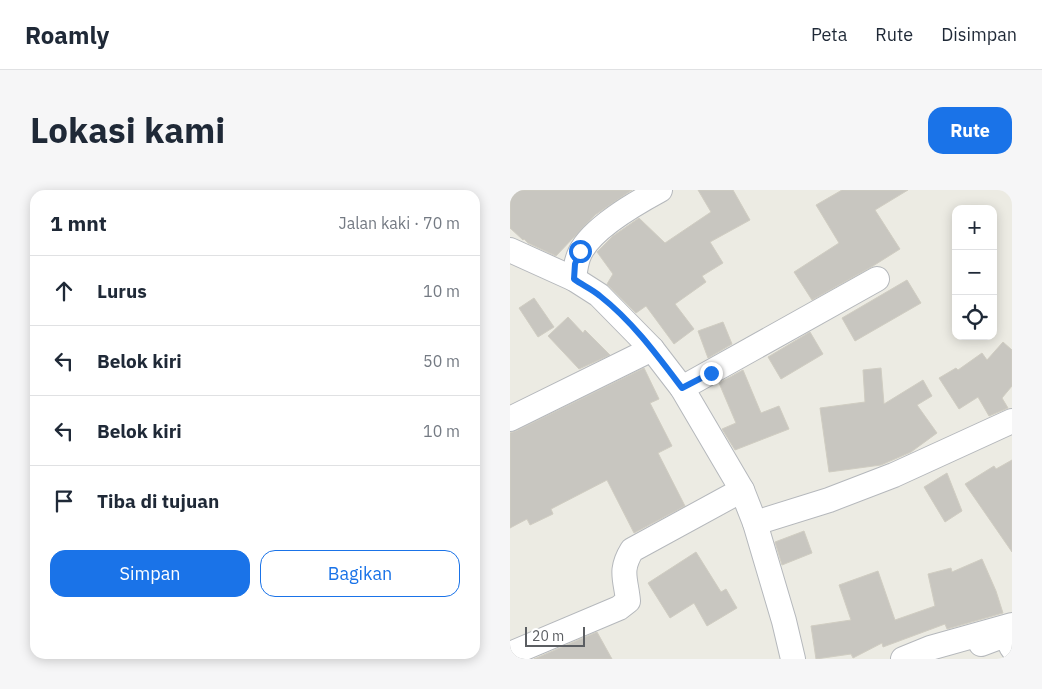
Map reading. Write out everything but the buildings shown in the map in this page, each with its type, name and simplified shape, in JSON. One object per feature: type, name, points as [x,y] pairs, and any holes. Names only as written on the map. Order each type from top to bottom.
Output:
[{"type":"street","points":[[574,279],[575,264],[580,251],[590,239],[612,220],[659,190]]},
{"type":"street","points":[[510,250],[574,279],[599,295],[652,349],[682,388],[742,490],[755,523],[784,621],[793,659]]},
{"type":"street","points":[[682,388],[877,278]]},
{"type":"street","points":[[510,419],[652,349]]},
{"type":"street","points":[[755,523],[829,500],[894,475],[1012,421]]},
{"type":"street","points":[[510,654],[619,608],[628,600],[624,578],[625,561],[632,550],[742,490]]},
{"type":"street","points":[[903,659],[930,648],[1012,624]]},
{"type":"street","points":[[939,659],[997,638],[1004,637],[1012,648]]},
{"type":"route","points":[[580,251],[575,264],[574,279],[599,295],[628,322],[682,388],[711,373]]}]
